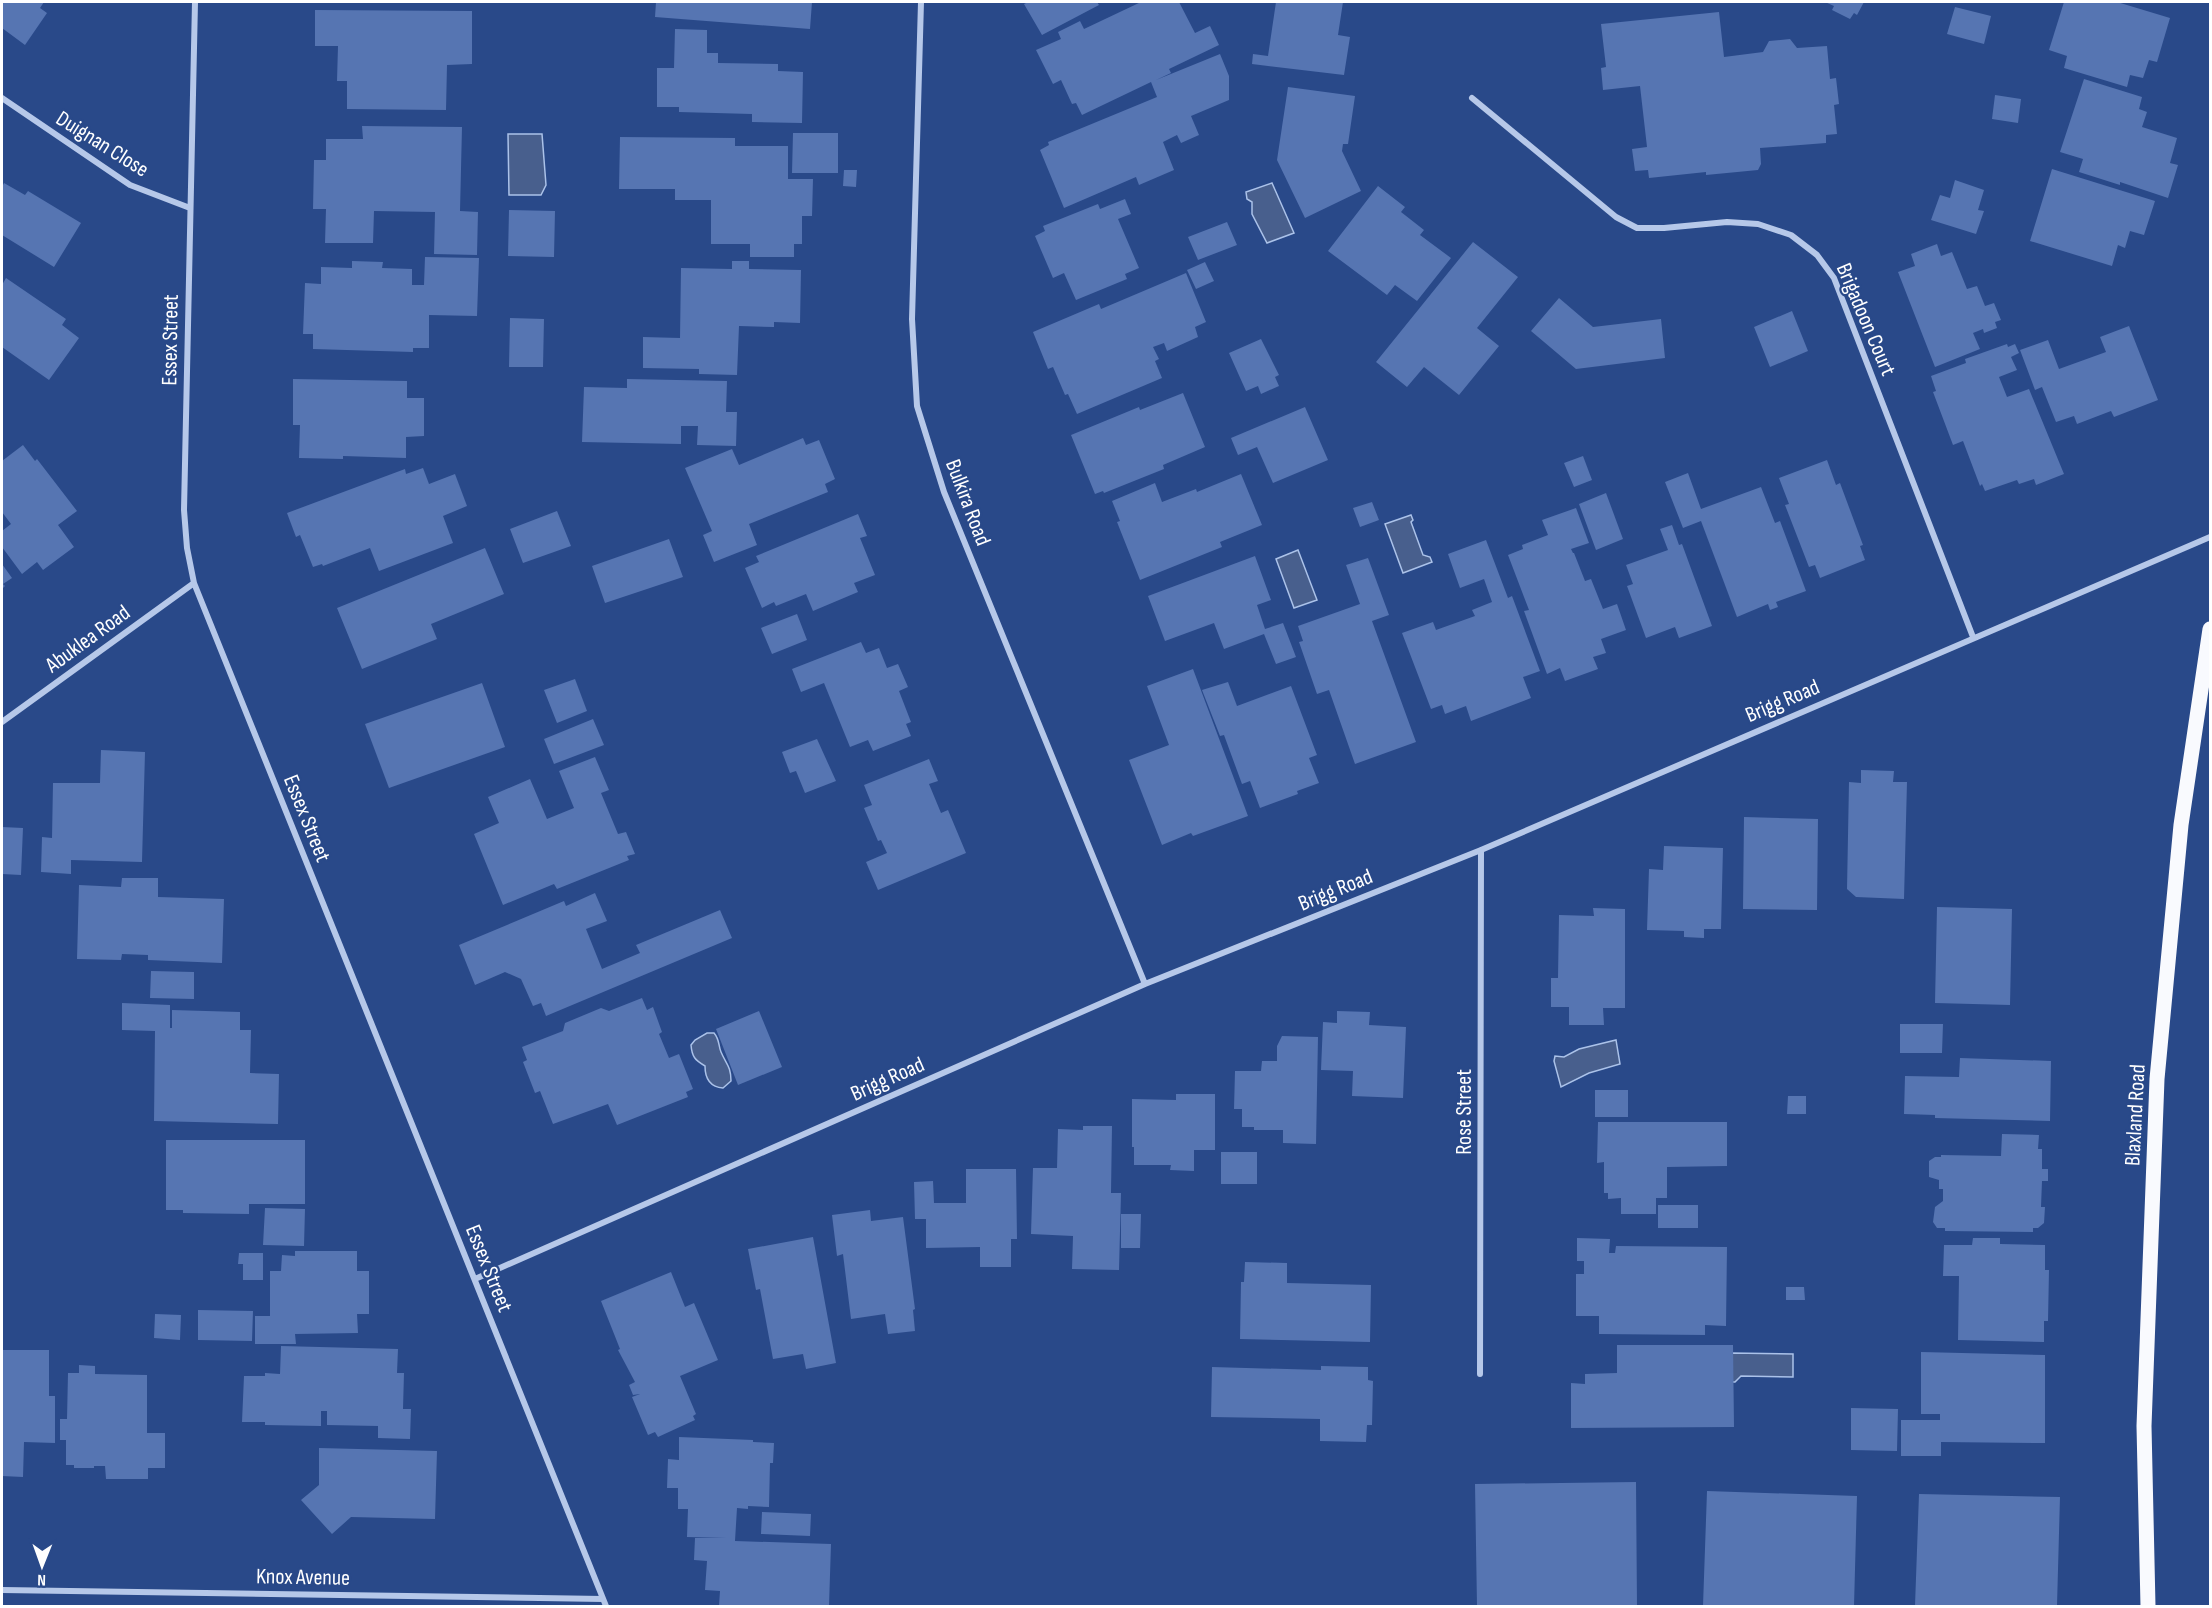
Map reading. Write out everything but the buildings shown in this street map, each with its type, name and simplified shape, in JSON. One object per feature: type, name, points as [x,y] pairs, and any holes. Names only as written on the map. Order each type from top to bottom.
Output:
[{"type":"main road","name":"Blaxland Road","points":[[2148,1606],[2144,1426],[2157,1078],[2181,825],[2211,629]]},
{"type":"street","name":"Essex Street","points":[[195,2],[184,510],[194,583],[606,1606]]},
{"type":"street","name":"Bulkira Road","points":[[921,2],[912,319],[917,406],[944,492],[1145,984]]},
{"type":"street","name":"Duignan Close","points":[[2,98],[130,185],[190,208]]},
{"type":"street","name":"Brigadoon Court","points":[[1472,98],[1616,218],[1637,228],[1727,222],[1758,224],[1791,235],[1817,255],[1834,278],[1973,637]]},
{"type":"street","name":"Brigg Road","points":[[475,1279],[1145,984],[1481,850],[1973,637],[2211,537]]},
{"type":"street","name":"Abuklea Road","points":[[2,722],[194,583]]},
{"type":"street","name":"Rose Street","points":[[1480,1374],[1481,850]]},
{"type":"street","name":"Knox Avenue","points":[[2,1590],[603,1599]]},
{"type":"water","points":[[508,134],[542,134],[546,185],[541,195],[509,195]]},
{"type":"water","points":[[1272,183],[1294,233],[1267,243],[1252,214],[1252,202],[1247,199],[1246,192]]},
{"type":"water","points":[[1411,515],[1413,520],[1411,522],[1423,555],[1430,557],[1432,562],[1403,573],[1385,524]]},
{"type":"water","points":[[1298,550],[1317,600],[1294,608],[1276,559]]},
{"type":"water","points":[[707,1033],[714,1033],[716,1036],[729,1068],[731,1081],[723,1088],[709,1082],[705,1066],[696,1060],[692,1052],[691,1045]]},
{"type":"water","points":[[1616,1040],[1620,1064],[1589,1073],[1561,1087],[1554,1061],[1555,1056],[1564,1057],[1579,1049]]},
{"type":"water","points":[[1731,1353],[1793,1354],[1793,1377],[1741,1376],[1735,1382],[1730,1382]]}]
